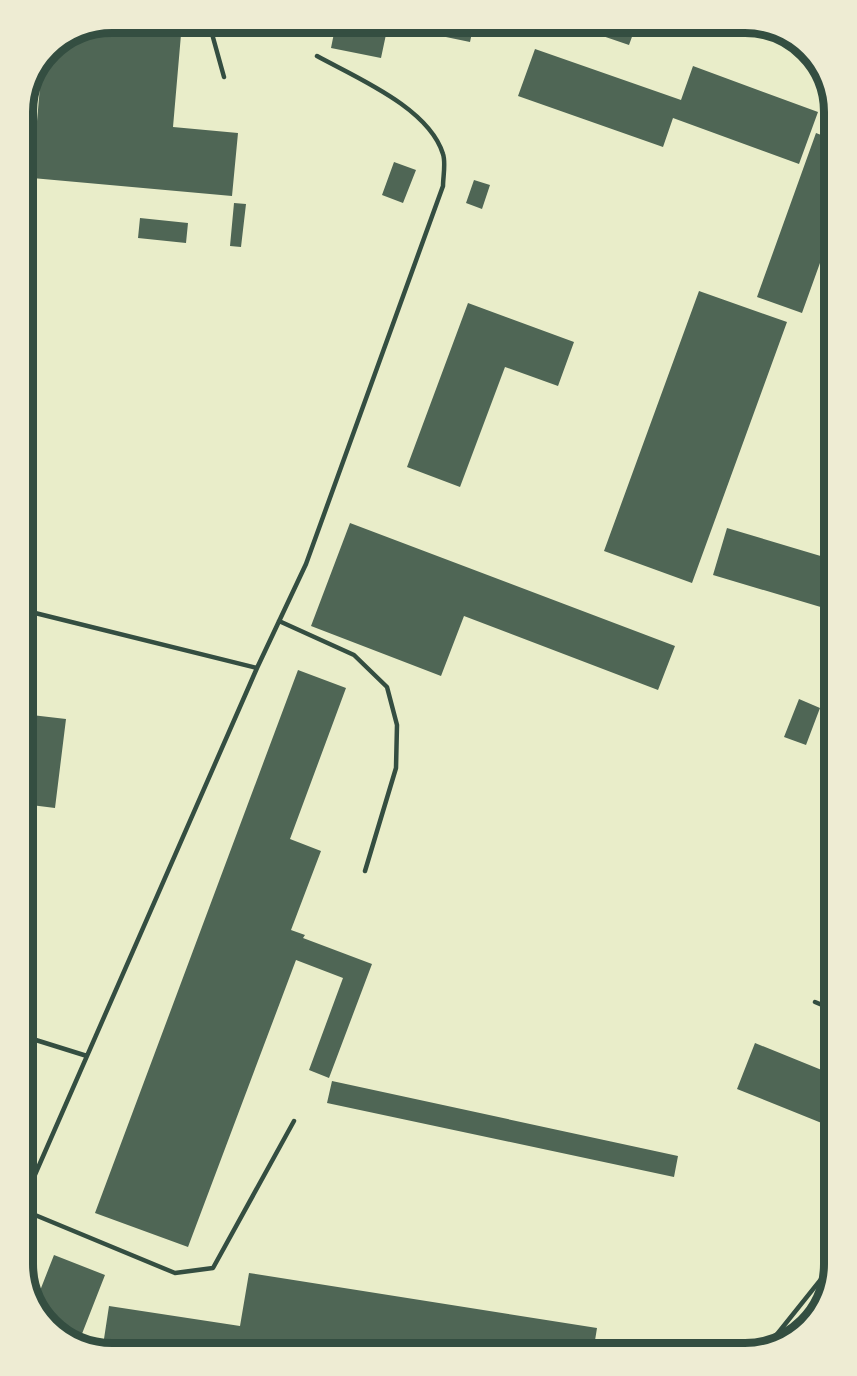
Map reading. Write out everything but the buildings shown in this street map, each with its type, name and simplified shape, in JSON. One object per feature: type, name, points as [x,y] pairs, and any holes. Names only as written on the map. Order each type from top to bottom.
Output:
[{"type":"lane","points":[[212,33],[224,77]]},
{"type":"lane","points":[[33,1177],[257,668],[306,564],[443,186],[444,154],[423,121],[393,98],[317,56]]},
{"type":"lane","points":[[33,612],[257,668]]},
{"type":"lane","points":[[279,621],[354,655],[387,687],[397,725],[396,768],[365,871]]},
{"type":"lane","points":[[815,1002],[824,1006]]},
{"type":"lane","points":[[33,1039],[87,1056]]},
{"type":"lane","points":[[33,1214],[176,1273],[213,1268],[294,1121]]},
{"type":"lane","points":[[775,1337],[822,1278]]}]
